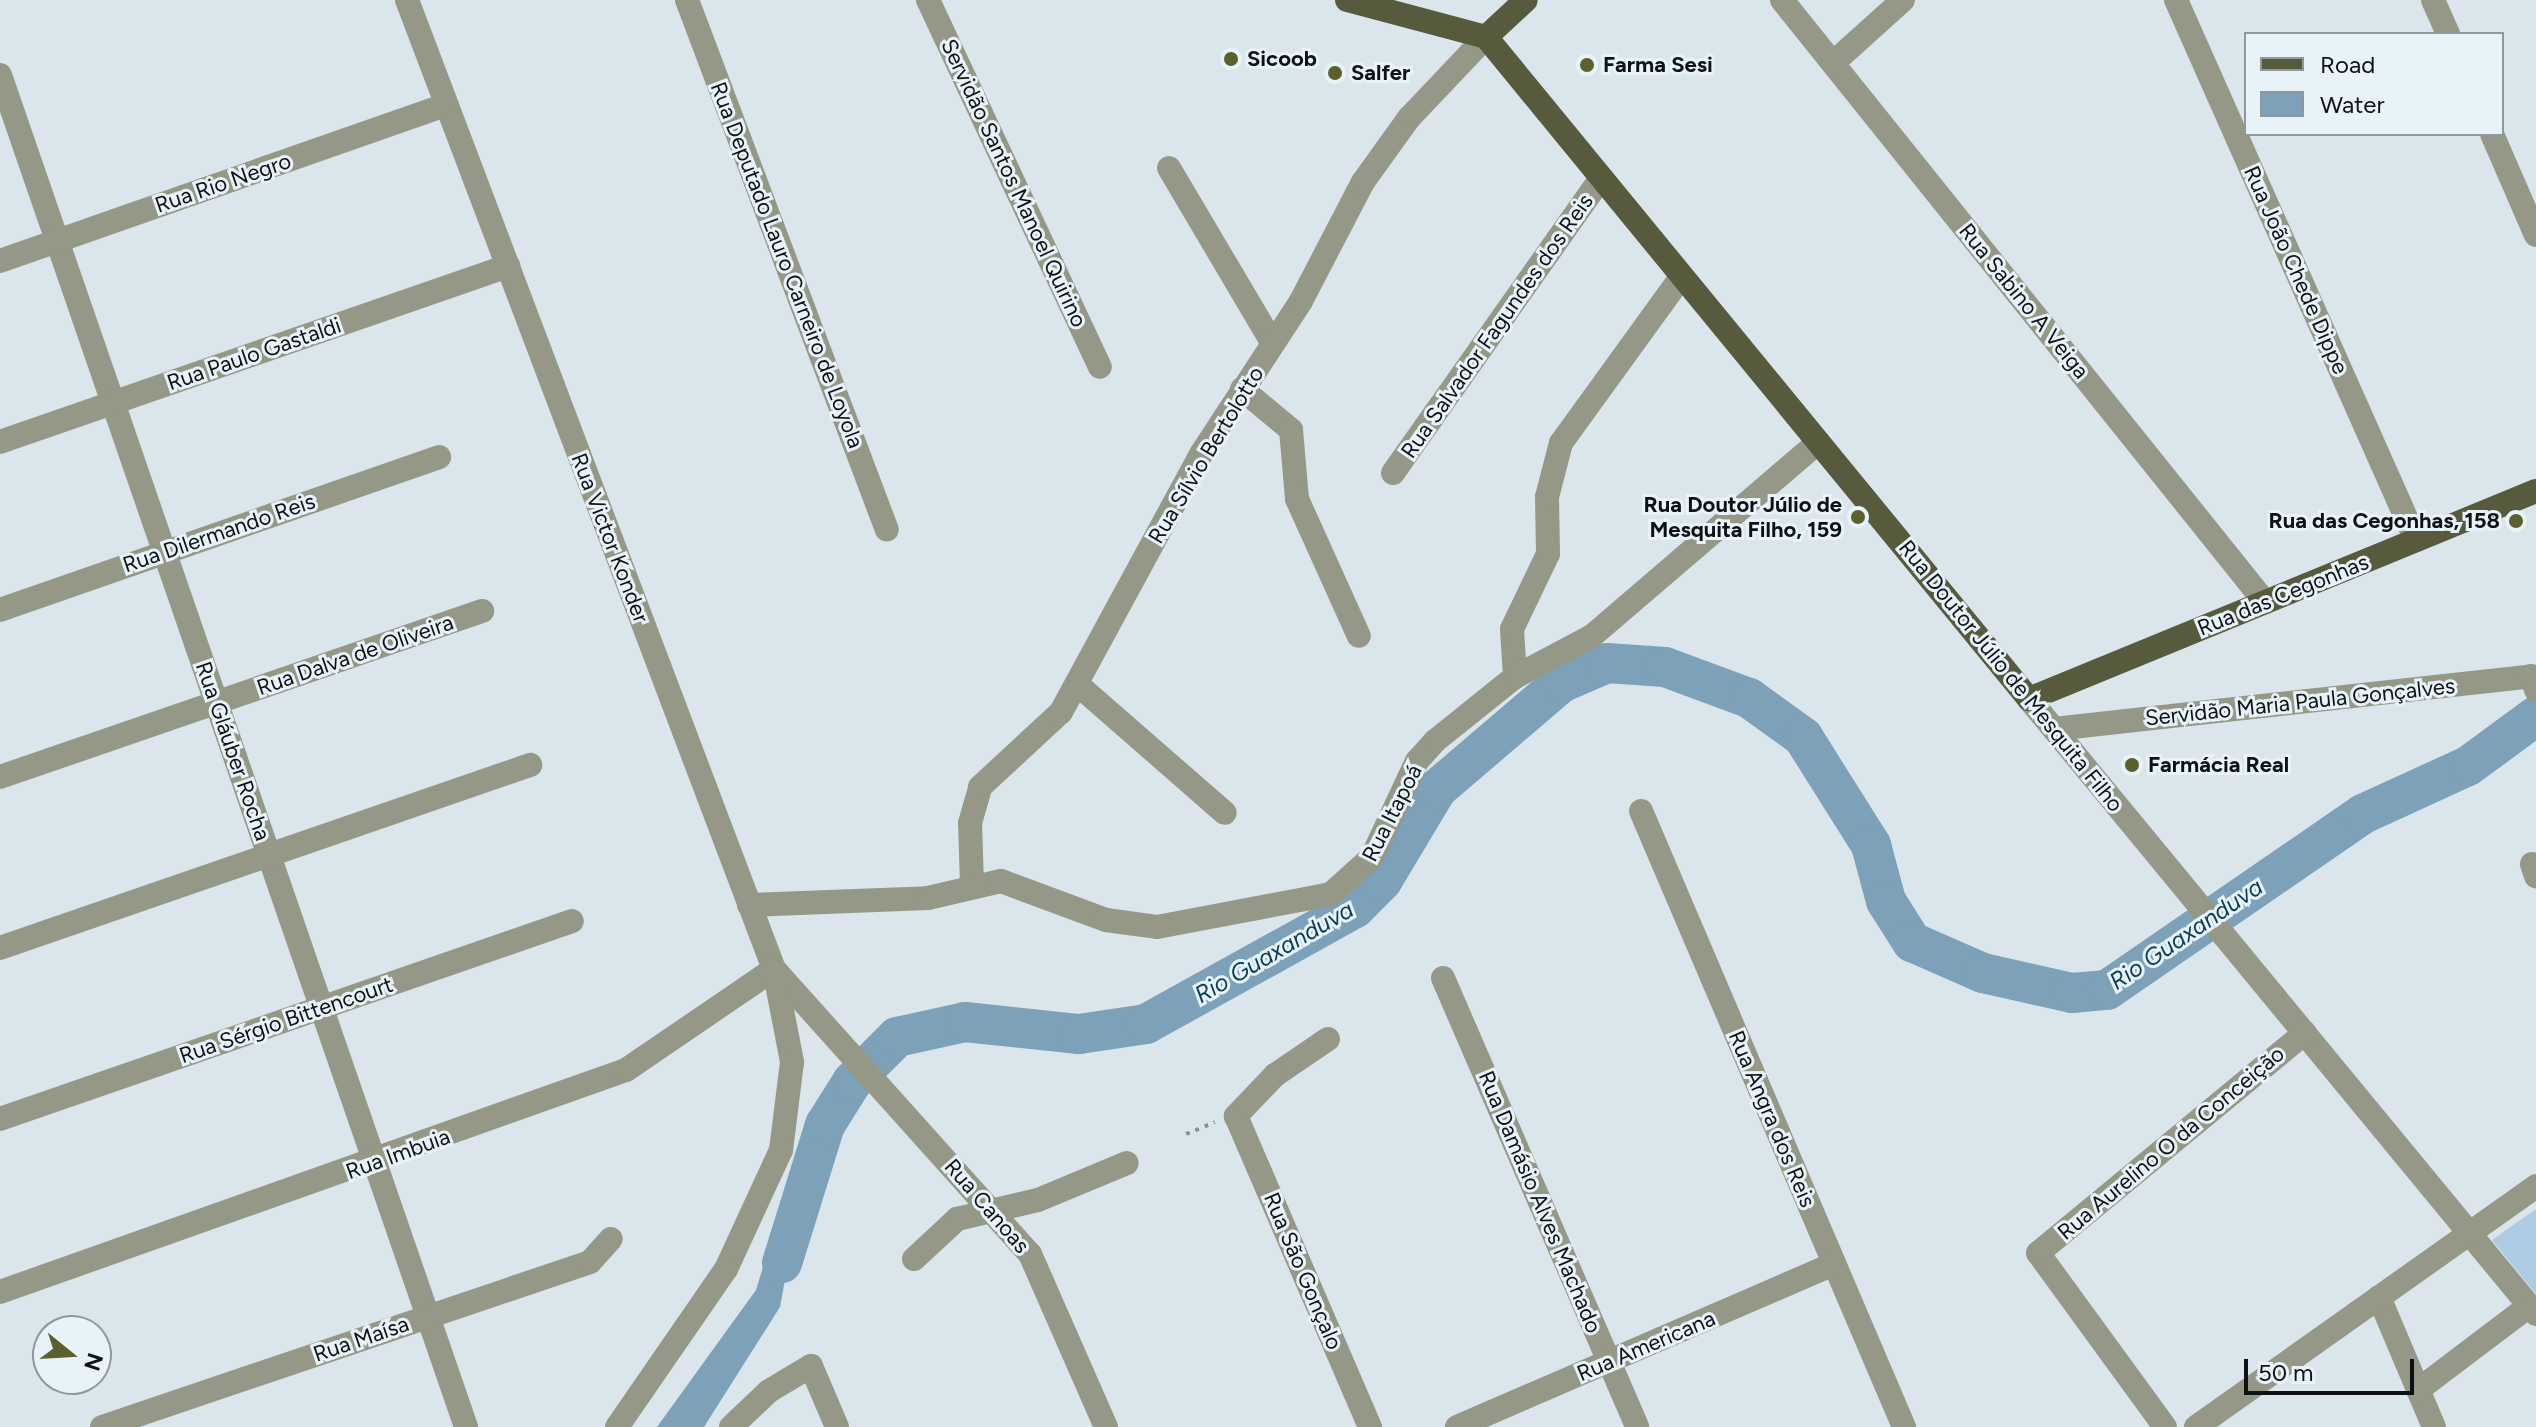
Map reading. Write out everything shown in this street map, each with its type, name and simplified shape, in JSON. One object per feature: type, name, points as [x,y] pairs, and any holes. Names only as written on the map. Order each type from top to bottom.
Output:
[{"type":"main road","points":[[1347,0],[1486,37],[1526,0]]},
{"type":"main road","name":"Rua Doutor Júlio de Mesquita Filho","points":[[1486,37],[2029,699]]},
{"type":"main road","name":"Rua das Cegonhas","points":[[2029,699],[2536,491]]},
{"type":"street","name":"Rua Victor Konder","points":[[407,0],[774,969],[849,1053]]},
{"type":"street","name":"Rua Deputado Lauro Carneiro de Loyola","points":[[687,0],[887,530]]},
{"type":"street","name":"Servidão Santos Manoel Quirino","points":[[928,0],[1100,367]]},
{"type":"street","name":"Rua Sabino A Veiga","points":[[1782,0],[2265,602]]},
{"type":"street","points":[[1833,63],[1903,0]]},
{"type":"street","name":"Rua João Chede Dippe","points":[[2176,0],[2416,540]]},
{"type":"street","points":[[2433,0],[2447,32]]},
{"type":"street","name":"Rua Sílvio Bertolotto","points":[[972,885],[970,823],[980,787],[1046,729],[1077,684],[1242,389],[1273,344],[1385,148],[1486,37]]},
{"type":"street","name":"Rua Gláuber Rocha","points":[[0,75],[466,1427]]},
{"type":"street","name":"Rua Rio Negro","points":[[0,261],[446,105]]},
{"type":"street","points":[[2493,136],[2525,181],[2536,235]]},
{"type":"street","points":[[1169,168],[1273,344]]},
{"type":"street","name":"Rua Salvador Fagundes dos Reis","points":[[1393,473],[1601,178]]},
{"type":"street","name":"Rua Paulo Gastaldi","points":[[0,442],[508,266]]},
{"type":"street","points":[[1515,677],[1512,629],[1548,554],[1547,497],[1561,443],[1682,276]]},
{"type":"street","points":[[1242,389],[1291,430],[1297,499],[1359,636]]},
{"type":"street","name":"Rua Itapoá","points":[[749,905],[928,898],[972,885],[1018,885],[1130,926],[1331,894],[1372,857],[1417,761],[1515,677],[1592,636],[1818,442]]},
{"type":"street","name":"Rua Dilermando Reis","points":[[0,610],[439,457]]},
{"type":"street","name":"Rua Dalva de Oliveira","points":[[0,777],[482,611]]},
{"type":"street","name":"Servidão Maria Paula Gonçalves","points":[[2054,729],[2531,676],[2536,690]]},
{"type":"street","points":[[1077,684],[1225,813]]},
{"type":"street","name":"Rua Doutor Júlio de Mesquita Filho","points":[[2029,699],[2532,1310]]},
{"type":"street","points":[[0,948],[530,765]]},
{"type":"street","name":"Rua Angra dos Reis","points":[[1641,811],[1904,1427]]},
{"type":"street","name":"Rua Sérgio Bittencourt","points":[[0,1119],[572,921]]},
{"type":"street","points":[[612,1426],[726,1269],[777,1161],[792,1062],[774,969]]},
{"type":"street","name":"Rua Imbuia","points":[[0,1292],[375,1163],[626,1070],[774,969]]},
{"type":"street","name":"Rua Damásio Alves Machado","points":[[1443,978],[1637,1427]]},
{"type":"street","name":"Rua Aurelino O da Conceição","points":[[2165,1427],[2038,1253],[2305,1033]]},
{"type":"street","points":[[1236,1116],[1275,1075],[1328,1039]]},
{"type":"street","name":"Rua Canoas","points":[[849,1053],[991,1208],[1039,1269],[1106,1427]]},
{"type":"street","name":"Rua São Gonçalo","points":[[1236,1116],[1370,1427]]},
{"type":"street","points":[[914,1259],[957,1219],[991,1208],[1038,1200],[1127,1163]]},
{"type":"street","points":[[2196,1427],[2536,1186]]},
{"type":"street","name":"Rua Maísa","points":[[102,1427],[590,1262],[611,1239]]},
{"type":"street","name":"Rua Americana","points":[[1457,1427],[1834,1264]]},
{"type":"street","points":[[2379,1297],[2434,1427]]},
{"type":"street","points":[[2418,1390],[2532,1310]]},
{"type":"street","points":[[731,1427],[769,1391],[811,1366],[837,1427]]},
{"type":"path","points":[[1186,1134],[1236,1116]]},
{"type":"shaded area","points":[[2536,1209],[2536,1294],[2492,1240]]},
{"type":"water","points":[[837,1075],[852,1082],[804,1175],[780,1307],[704,1427],[657,1427],[756,1290],[802,1140]]},
{"type":"waterway","name":"Rio Guaxanduva","points":[[782,1263],[825,1125],[852,1082],[897,1037],[965,1022],[1079,1034],[1146,1024],[1355,908],[1382,881],[1437,789],[1561,683],[1607,663],[1665,667],[1749,698],[1803,737],[1871,845],[1886,901],[1912,942],[1983,973],[2072,993],[2107,990],[2363,814],[2468,766],[2536,716]]},
{"type":"place","name":"Sicoob","points":[[1231,59]]},
{"type":"place","name":"Farma Sesi","points":[[1587,65]]},
{"type":"place","name":"Salfer","points":[[1335,73]]},
{"type":"place","name":"Rua Doutor Júlio de Mesquita Filho, 159","points":[[1858,517]]},
{"type":"place","name":"Rua das Cegonhas, 158","points":[[2516,521]]},
{"type":"place","name":"Farmácia Real","points":[[2132,765]]}]
